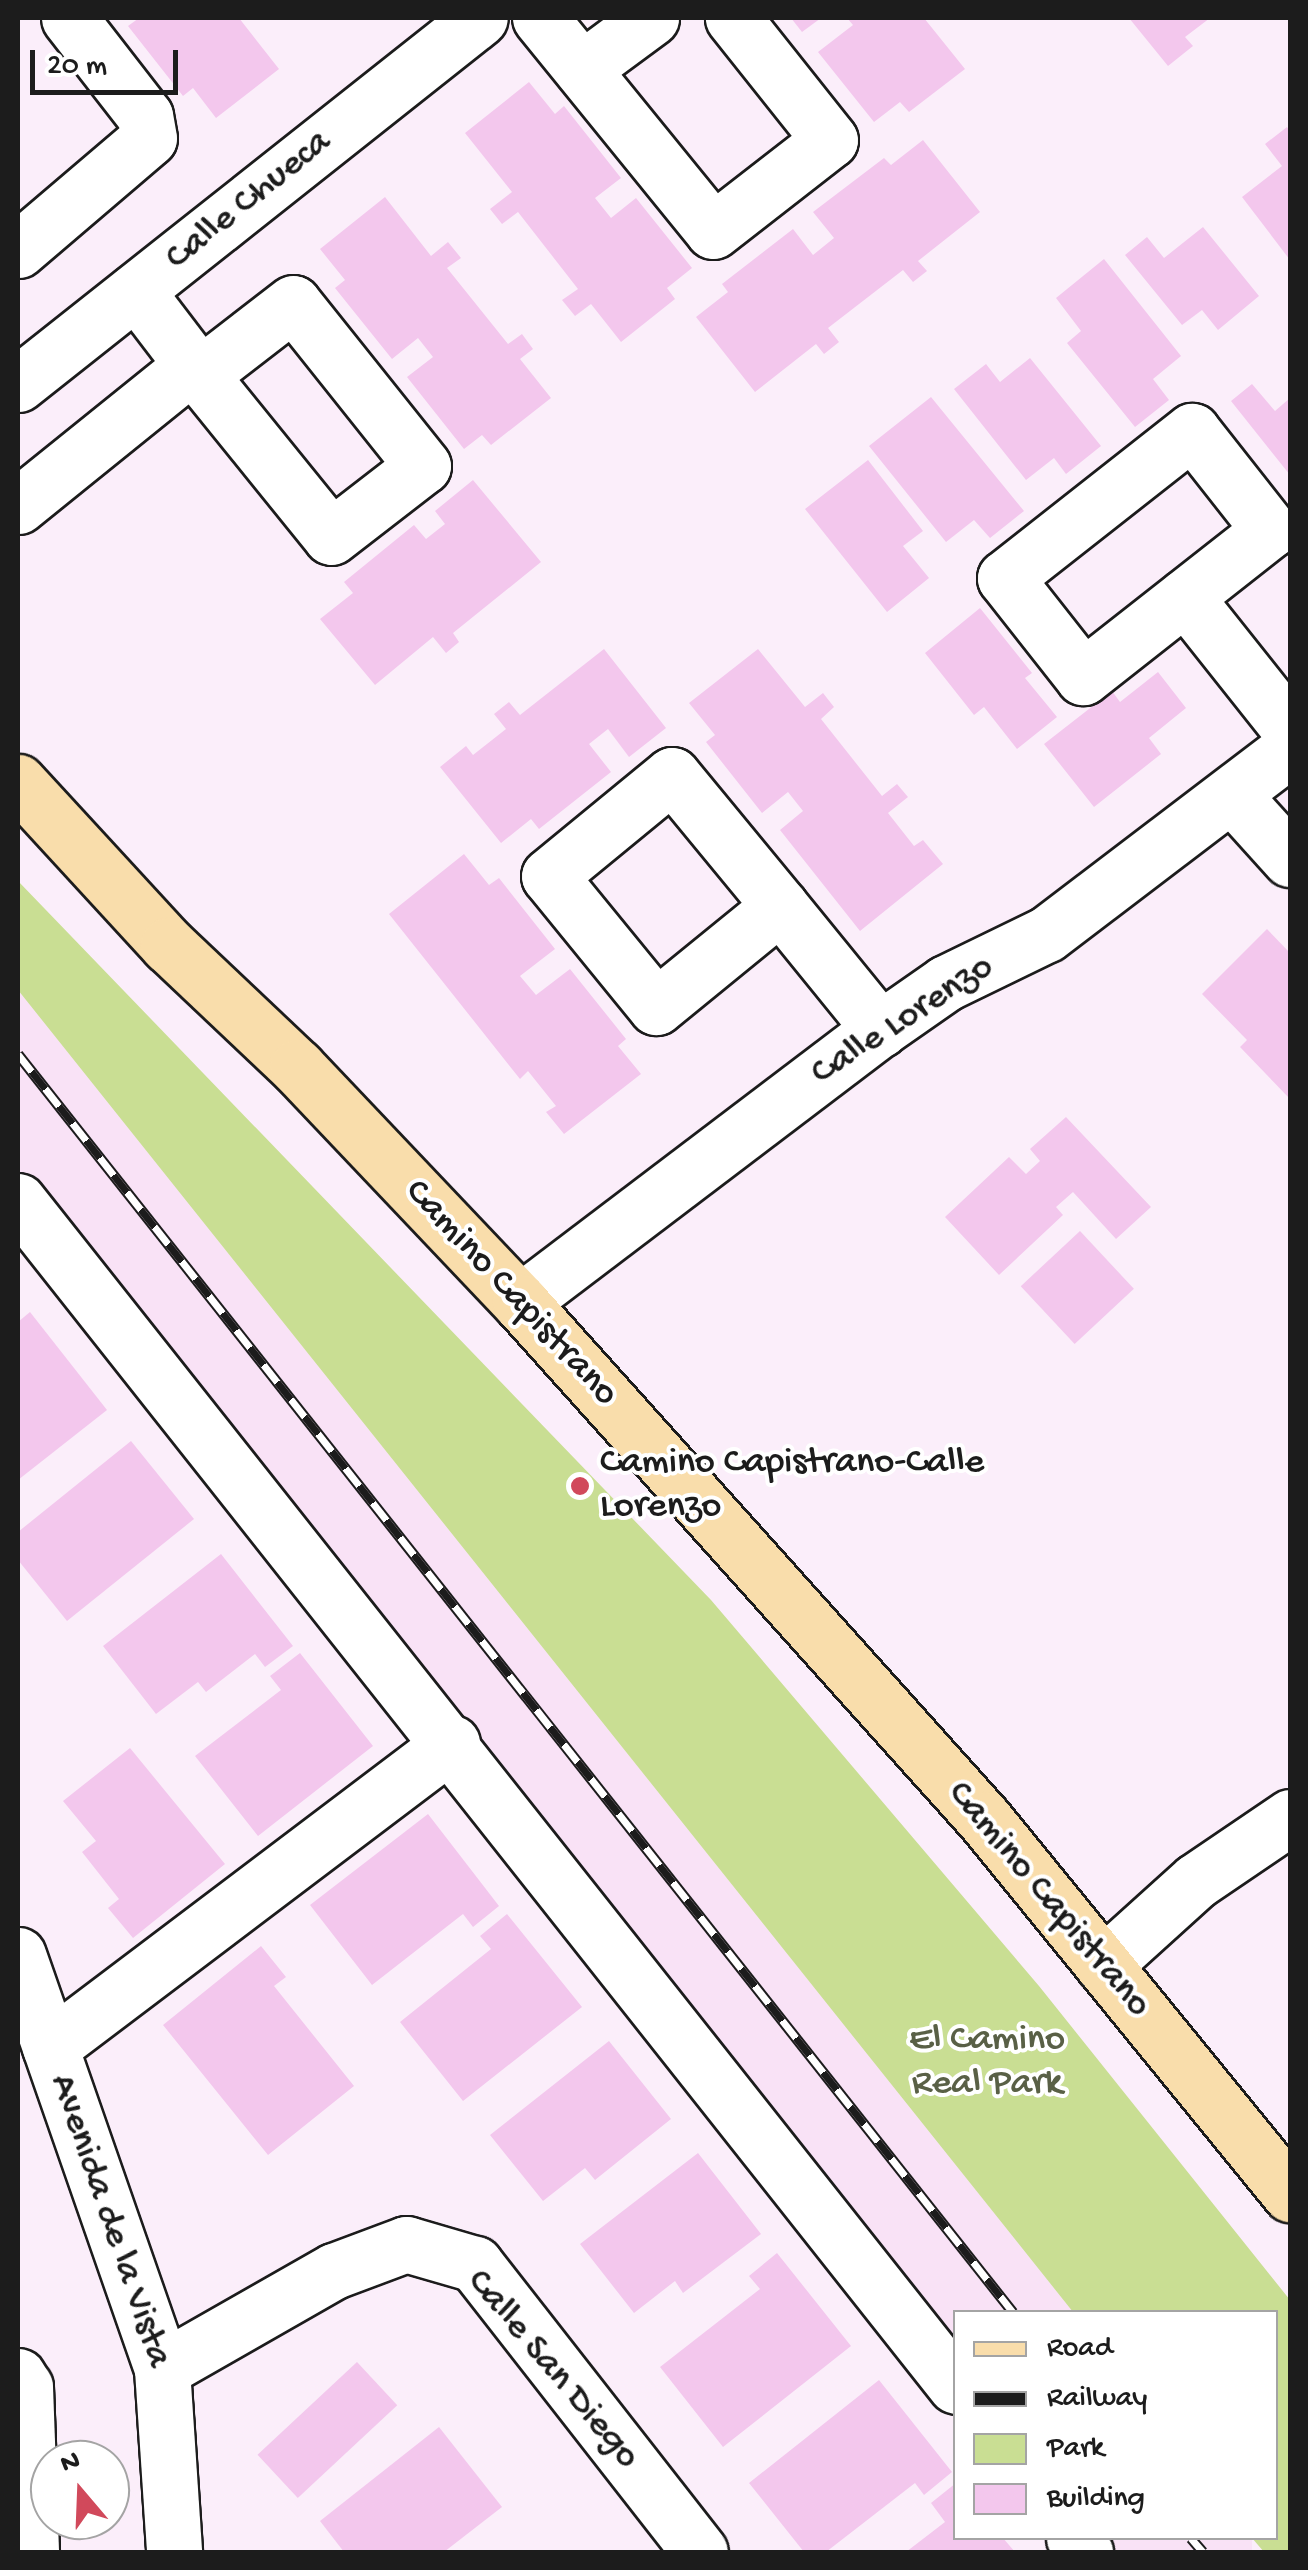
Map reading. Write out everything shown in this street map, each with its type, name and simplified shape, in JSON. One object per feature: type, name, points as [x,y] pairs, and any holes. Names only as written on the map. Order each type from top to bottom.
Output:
[{"type":"main road","name":"Camino Capistrano","points":[[18,782],[520,1302],[986,1820],[1290,2194]]},
{"type":"street","points":[[18,250],[149,138],[145,116],[69,18]]},
{"type":"street","name":"Calle Chueca","points":[[18,383],[480,18]]},
{"type":"street","points":[[540,18],[713,231],[830,140],[733,18]]},
{"type":"street","points":[[582,69],[651,18]]},
{"type":"street","points":[[18,506],[196,370],[136,291]]},
{"type":"street","points":[[1192,431],[1270,530],[1185,597],[1083,676],[1005,578],[1192,431]]},
{"type":"street","points":[[1185,597],[1290,728]]},
{"type":"street","name":"Calle Lorenzo","points":[[520,1302],[880,1029],[946,983],[1047,934],[1290,749]]},
{"type":"street","points":[[1233,796],[1290,860]]},
{"type":"street","points":[[780,906],[880,1029]]},
{"type":"street","points":[[18,1201],[452,1743],[953,2382]]},
{"type":"street","points":[[50,2047],[452,1743]]},
{"type":"street","points":[[1104,1964],[1196,1881],[1290,1816]]},
{"type":"street","name":"Avenida de la Vista","points":[[18,1955],[162,2368],[174,2552]]},
{"type":"street","name":"Calle San Diego","points":[[162,2368],[334,2271],[406,2244],[474,2264],[700,2552]]},
{"type":"street","points":[[18,2376],[25,2386],[31,2552]]},
{"type":"shaded area","points":[[18,990],[1071,2310],[953,2310],[953,2362],[18,1189]]},
{"type":"shaded area","points":[[1093,2540],[1252,2540],[1252,2552],[1093,2552]]},
{"type":"green space","name":"El Camino Real Park","points":[[18,881],[711,1600],[1039,1986],[1290,2300],[1290,2552],[1264,2552],[1254,2540],[1278,2540],[1278,2310],[1071,2310],[18,990]]},
{"type":"building","points":[[139,18],[239,18],[279,69],[216,118],[193,88],[183,96],[128,26]]},
{"type":"building","points":[[791,18],[821,18],[802,32]]},
{"type":"building","points":[[847,18],[924,18],[965,69],[909,112],[900,102],[874,122],[818,52],[853,25]]},
{"type":"building","points":[[1129,18],[1210,18],[1185,37],[1193,46],[1168,66]]},
{"type":"building","points":[[529,82],[555,114],[564,106],[621,178],[595,198],[611,218],[636,198],[692,268],[667,288],[675,299],[621,342],[591,304],[575,316],[562,300],[578,289],[518,212],[502,224],[490,209],[512,192],[465,133]]},
{"type":"building","points":[[1287,127],[1290,260],[1242,197],[1282,166],[1265,144]]},
{"type":"building","points":[[923,140],[980,212],[918,261],[927,271],[913,282],[903,270],[828,328],[839,342],[824,354],[816,344],[755,392],[696,317],[728,292],[722,284],[793,229],[813,255],[834,238],[813,212],[884,158],[891,165]]},
{"type":"building","points":[[385,197],[431,256],[448,242],[461,258],[447,268],[508,344],[522,334],[533,349],[520,359],[551,398],[491,445],[482,435],[464,449],[407,377],[433,357],[418,338],[392,359],[335,288],[345,280],[320,249]]},
{"type":"building","points":[[1203,227],[1259,296],[1218,330],[1202,310],[1182,325],[1125,255],[1147,237],[1164,258]]},
{"type":"building","points":[[1104,259],[1181,356],[1153,379],[1169,400],[1135,427],[1067,343],[1081,331],[1056,298]]},
{"type":"building","points":[[1030,358],[1101,446],[1066,474],[1054,458],[1026,480],[954,389],[986,364],[1000,382]]},
{"type":"building","points":[[1252,384],[1275,411],[1290,398],[1290,475],[1231,401]]},
{"type":"building","points":[[931,397],[1024,511],[990,538],[974,520],[946,542],[869,446]]},
{"type":"building","points":[[868,460],[923,531],[903,546],[929,578],[887,612],[805,509]]},
{"type":"building","points":[[473,480],[541,562],[453,633],[459,642],[446,653],[433,637],[375,685],[320,619],[353,593],[344,582],[414,525],[426,539],[445,524],[435,511]]},
{"type":"building","points":[[980,608],[1032,673],[1025,678],[1057,717],[1017,749],[984,707],[974,715],[925,653]]},
{"type":"building","points":[[604,649],[666,728],[629,757],[608,729],[589,744],[611,772],[539,829],[531,819],[501,843],[440,767],[466,746],[473,755],[506,729],[494,714],[509,702],[520,715]]},
{"type":"building","points":[[758,649],[805,707],[823,693],[834,707],[821,719],[882,796],[897,784],[908,797],[888,813],[914,846],[923,840],[943,864],[860,931],[780,830],[803,811],[788,792],[762,813],[706,742],[715,735],[689,703]]},
{"type":"building","points":[[1158,672],[1186,708],[1149,738],[1161,754],[1094,807],[1044,744],[1112,691],[1120,702]]},
{"type":"building","points":[[464,854],[489,885],[499,878],[555,949],[520,976],[536,995],[570,969],[626,1039],[618,1046],[641,1074],[564,1134],[546,1112],[556,1106],[528,1071],[520,1079],[389,914]]},
{"type":"building","points":[[1267,929],[1290,953],[1290,1099],[1240,1047],[1247,1040],[1202,994]]},
{"type":"building","points":[[1066,1117],[1151,1207],[1116,1239],[1073,1192],[1056,1207],[1063,1215],[999,1275],[945,1217],[1009,1157],[1026,1174],[1040,1161],[1030,1149]]},
{"type":"building","points":[[1080,1231],[1134,1289],[1075,1344],[1021,1286]]},
{"type":"building","points":[[30,1312],[107,1410],[18,1480],[18,1322]]},
{"type":"building","points":[[131,1441],[194,1519],[67,1621],[18,1560],[18,1532]]},
{"type":"building","points":[[221,1554],[293,1646],[265,1667],[255,1654],[206,1692],[198,1682],[156,1714],[103,1646]]},
{"type":"building","points":[[300,1653],[373,1746],[258,1836],[195,1756],[281,1690],[270,1676]]},
{"type":"building","points":[[130,1748],[225,1864],[133,1938],[108,1908],[119,1899],[82,1852],[96,1841],[63,1801]]},
{"type":"building","points":[[428,1814],[499,1906],[473,1927],[463,1914],[372,1985],[310,1905]]},
{"type":"building","points":[[507,1914],[582,2007],[463,2101],[400,2022],[491,1949],[480,1936]]},
{"type":"building","points":[[261,1946],[286,1977],[274,1986],[354,2086],[268,2155],[163,2025]]},
{"type":"building","points":[[609,2041],[671,2119],[595,2180],[585,2168],[543,2201],[490,2135]]},
{"type":"building","points":[[698,2153],[761,2234],[683,2293],[675,2281],[634,2313],[580,2244]]},
{"type":"building","points":[[777,2253],[851,2346],[723,2447],[660,2367],[760,2289],[749,2276]]},
{"type":"building","points":[[357,2362],[397,2405],[298,2498],[258,2455]]},
{"type":"building","points":[[879,2380],[952,2472],[924,2495],[915,2483],[826,2552],[804,2552],[749,2483]]},
{"type":"building","points":[[439,2427],[502,2507],[444,2552],[344,2552],[320,2521]]},
{"type":"building","points":[[953,2485],[953,2540],[1005,2540],[1015,2552],[906,2552],[945,2522],[931,2503]]},
{"type":"railway","points":[[18,1054],[1011,2310]]},
{"type":"railway","points":[[1193,2540],[1203,2552]]},
{"type":"place","name":"Camino Capistrano-Calle Lorenzo","points":[[580,1486]]}]
